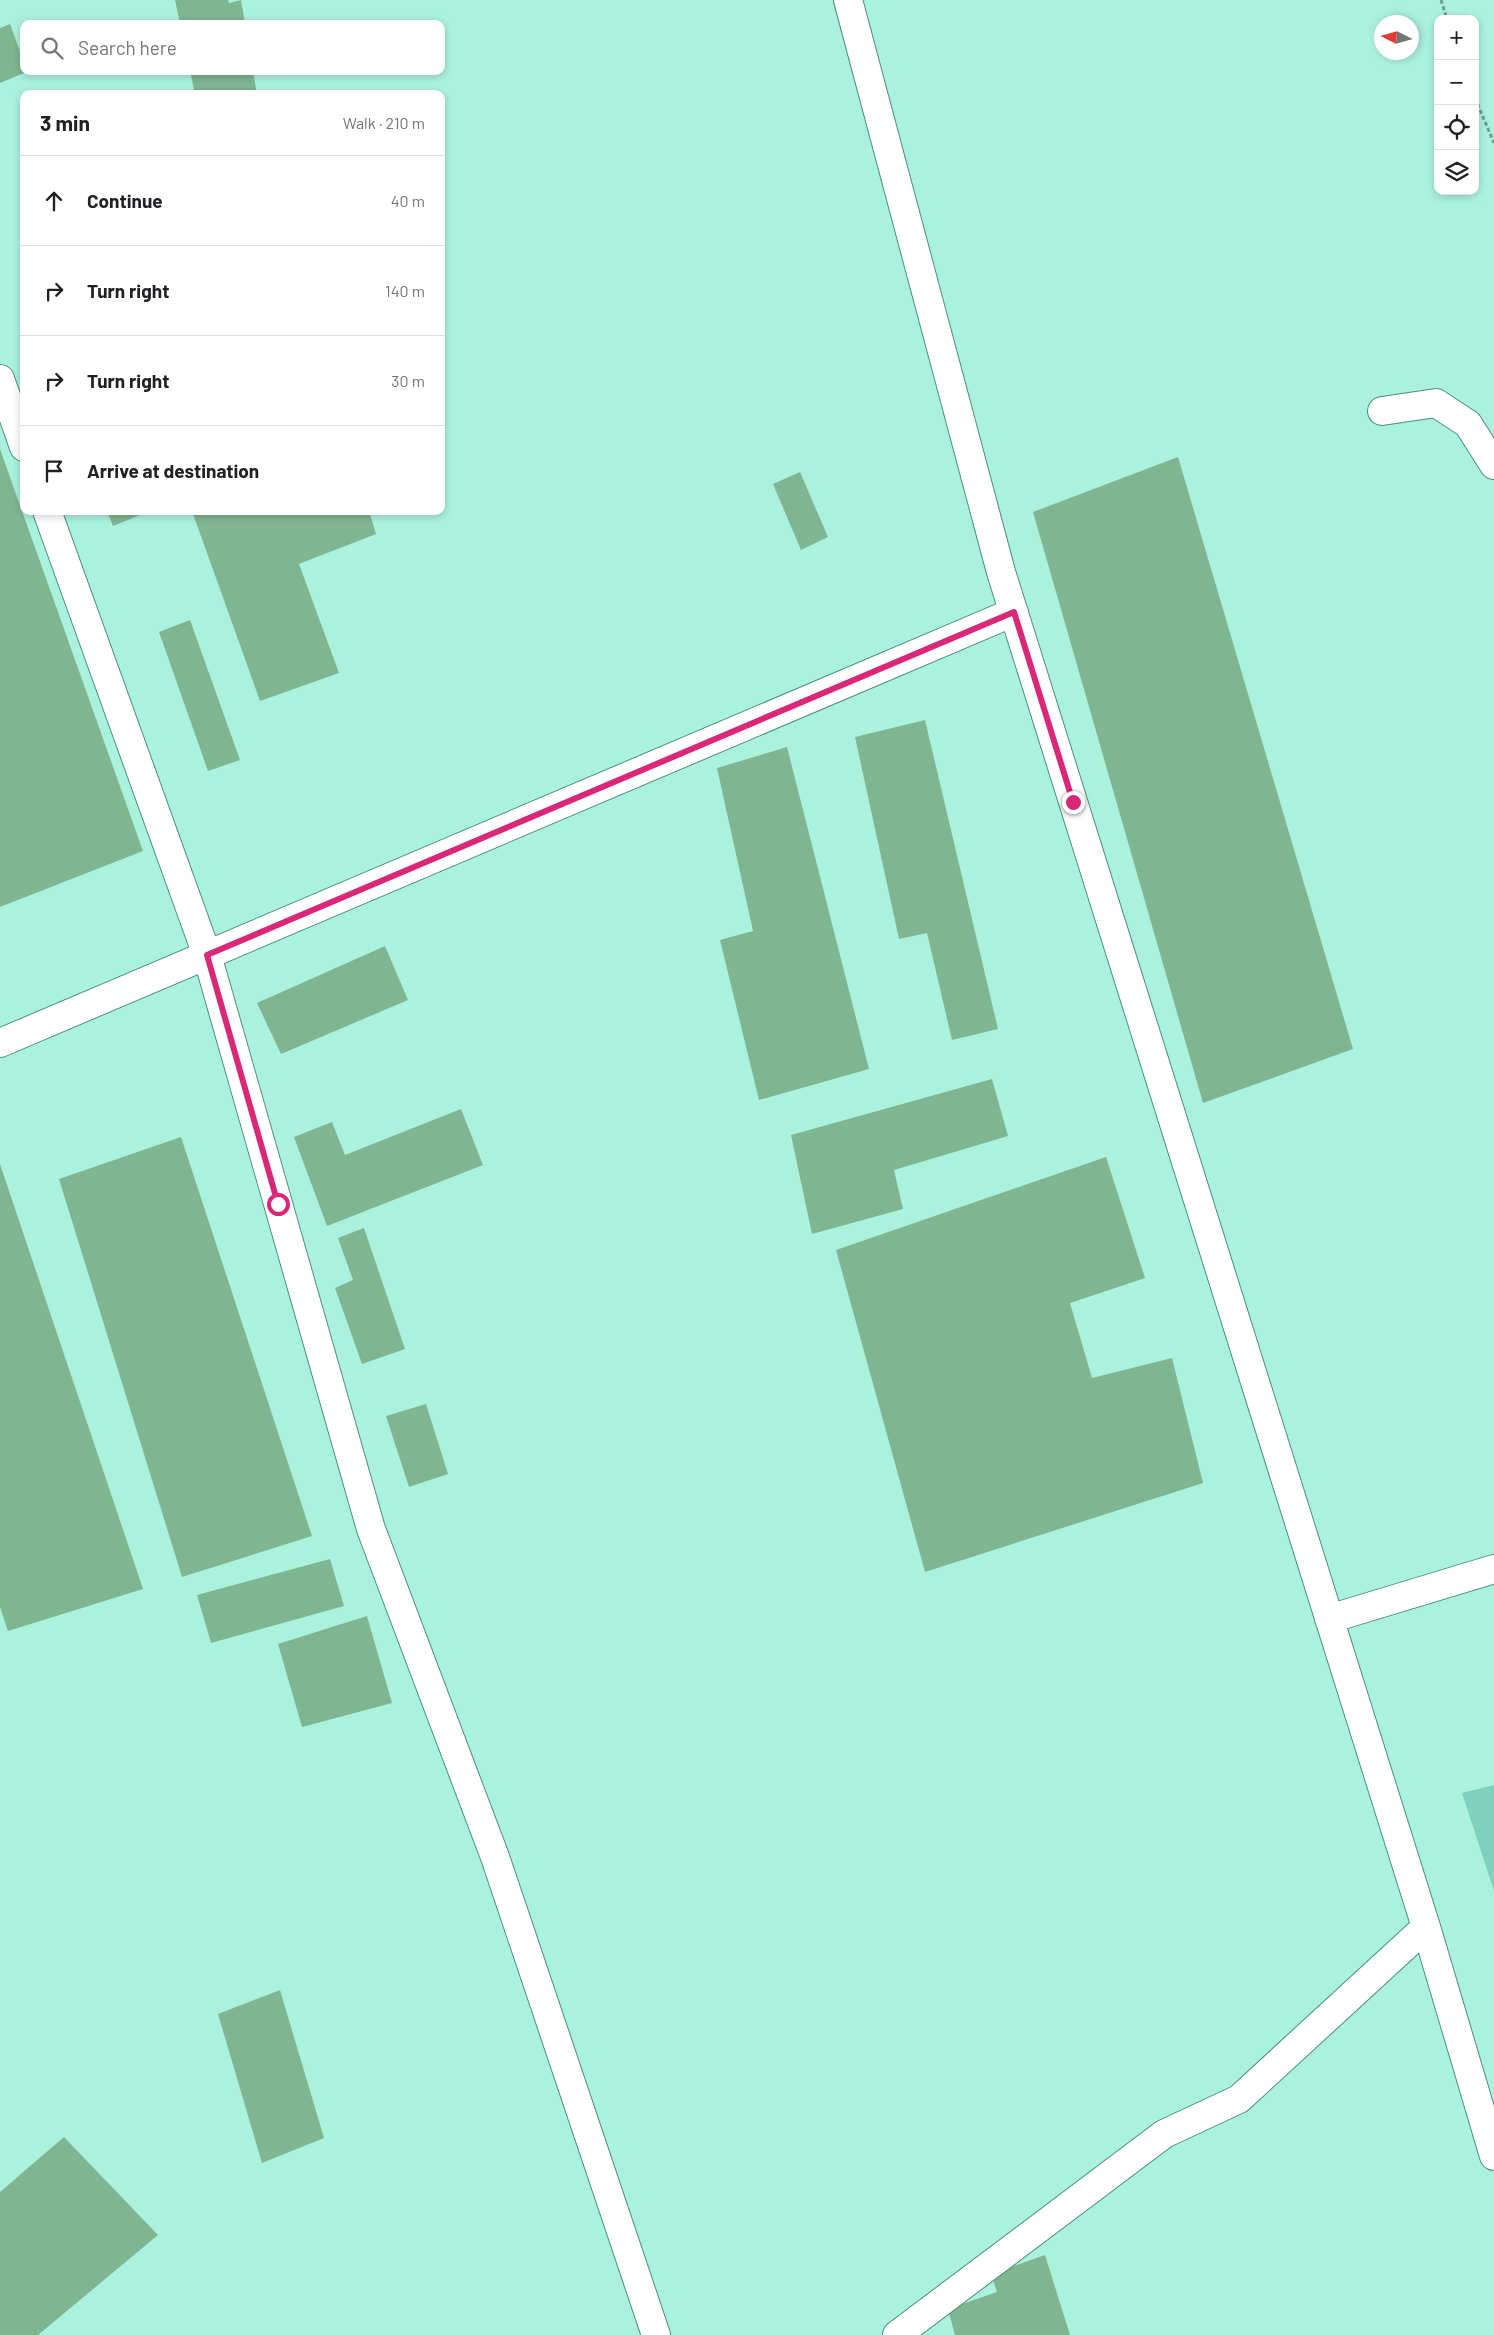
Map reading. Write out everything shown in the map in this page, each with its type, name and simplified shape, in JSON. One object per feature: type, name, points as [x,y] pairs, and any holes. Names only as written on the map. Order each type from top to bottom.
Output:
[{"type":"street","points":[[848,0],[1001,572],[1426,1927],[1494,2156]]},
{"type":"street","points":[[0,379],[20,436]]},
{"type":"street","points":[[1382,411],[1436,402],[1468,424],[1494,465]]},
{"type":"street","points":[[48,515],[207,955],[371,1529],[495,1857],[656,2335]]},
{"type":"street","points":[[0,1043],[1014,612]]},
{"type":"street","points":[[1330,1619],[1494,1569]]},
{"type":"street","points":[[897,2335],[1164,2134],[1239,2099],[1426,1927]]},
{"type":"path","points":[[1441,0],[1446,15]]},
{"type":"path","points":[[1478,105],[1494,143]]},
{"type":"green space","points":[[1494,1785],[1494,1891],[1462,1793]]},
{"type":"building","points":[[175,0],[228,0],[229,3],[241,0],[244,20],[179,20]]},
{"type":"building","points":[[10,24],[20,51],[20,75],[0,83],[0,28]]},
{"type":"building","points":[[191,75],[254,75],[256,90],[194,90]]},
{"type":"building","points":[[0,449],[20,505],[20,515],[23,515],[143,851],[0,907]]},
{"type":"building","points":[[1178,457],[1353,1049],[1203,1103],[1033,512]]},
{"type":"building","points":[[800,472],[828,537],[801,550],[773,484]]},
{"type":"building","points":[[109,515],[140,515],[113,526]]},
{"type":"building","points":[[193,515],[370,515],[376,534],[299,564],[339,673],[260,701]]},
{"type":"building","points":[[190,620],[240,760],[208,771],[159,632]]},
{"type":"building","points":[[925,720],[998,1029],[952,1040],[927,933],[899,939],[855,737]]},
{"type":"building","points":[[787,747],[869,1069],[759,1100],[720,940],[753,931],[717,768]]},
{"type":"building","points":[[385,946],[408,1000],[281,1054],[257,1003]]},
{"type":"building","points":[[992,1079],[1008,1136],[894,1170],[903,1209],[812,1234],[791,1135]]},
{"type":"building","points":[[461,1109],[483,1165],[327,1226],[294,1137],[332,1122],[345,1155]]},
{"type":"building","points":[[181,1137],[312,1536],[182,1577],[59,1179]]},
{"type":"building","points":[[1106,1157],[1145,1278],[1070,1303],[1092,1378],[1172,1358],[1203,1483],[925,1572],[836,1250]]},
{"type":"building","points":[[0,1164],[143,1589],[8,1631],[0,1607]]},
{"type":"building","points":[[364,1228],[405,1349],[362,1364],[335,1288],[353,1280],[338,1238]]},
{"type":"building","points":[[426,1404],[448,1474],[409,1487],[386,1416]]},
{"type":"building","points":[[330,1559],[344,1606],[211,1643],[197,1595]]},
{"type":"building","points":[[367,1616],[392,1703],[302,1727],[278,1644]]},
{"type":"building","points":[[280,1990],[324,2138],[262,2163],[218,2014]]},
{"type":"building","points":[[64,2137],[158,2235],[38,2335],[0,2335],[0,2192]]},
{"type":"building","points":[[1045,2255],[1070,2335],[955,2335],[948,2309],[997,2292],[991,2274]]},
{"type":"route","points":[[278,1204],[207,955],[1014,612],[1073,802]]}]
